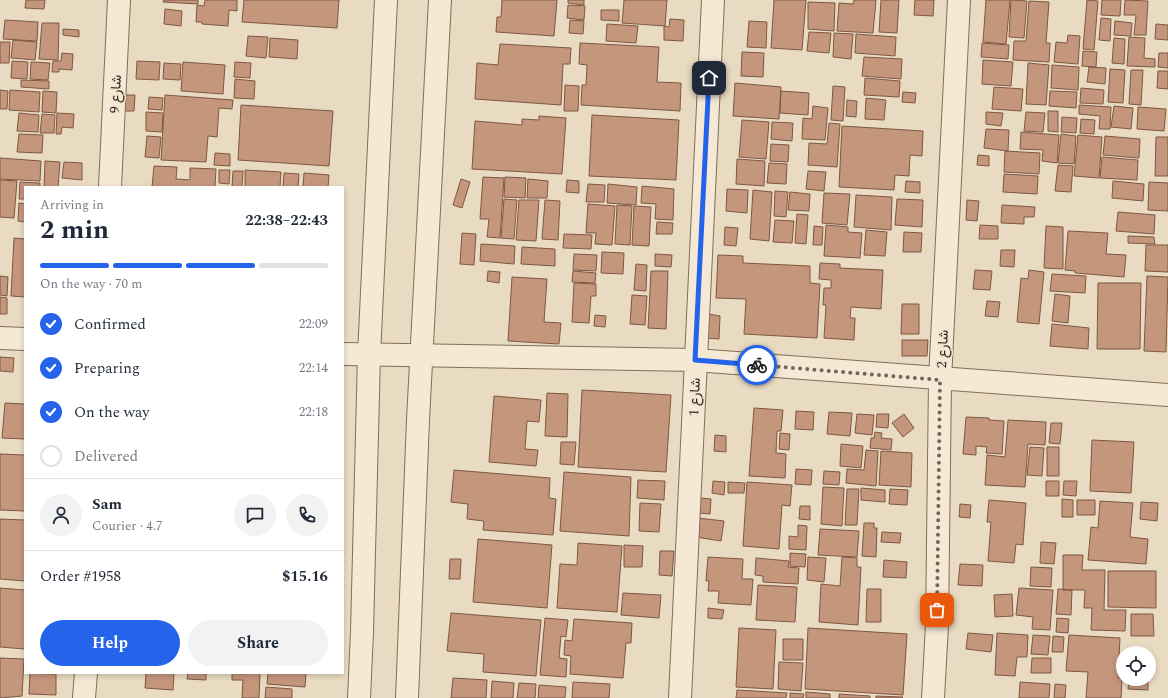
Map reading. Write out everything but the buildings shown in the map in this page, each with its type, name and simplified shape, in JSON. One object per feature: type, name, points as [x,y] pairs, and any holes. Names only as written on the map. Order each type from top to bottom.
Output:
[{"type":"street","name":"شارع 9","points":[[110,186],[119,0]]},
{"type":"street","points":[[359,698],[369,355],[386,0]]},
{"type":"street","points":[[407,698],[421,354],[440,0]]},
{"type":"street","name":"شارع 1","points":[[680,698],[713,0]]},
{"type":"street","name":"شارع 2","points":[[933,698],[937,625],[940,380],[960,0]]},
{"type":"street","points":[[0,338],[24,339]]},
{"type":"street","points":[[344,354],[421,354],[695,360],[940,380],[1168,396]]},
{"type":"street","points":[[84,698],[86,674]]},
{"type":"way so far","points":[[757,365],[940,380],[937,610]]},
{"type":"route","points":[[709,78],[695,360],[757,365]]}]
